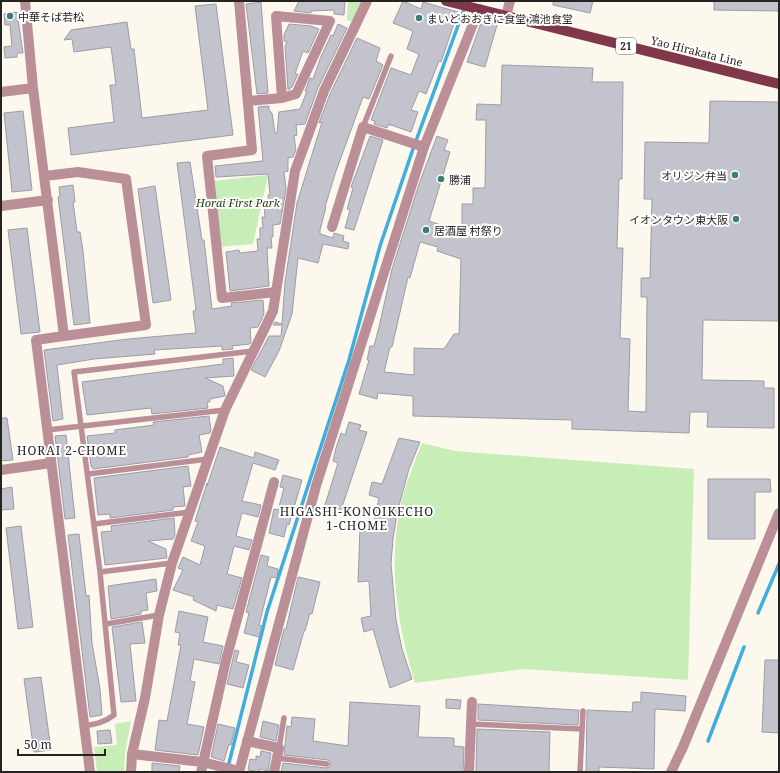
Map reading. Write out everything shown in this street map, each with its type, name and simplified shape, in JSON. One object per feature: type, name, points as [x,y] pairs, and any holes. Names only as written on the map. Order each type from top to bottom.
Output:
[{"type":"main road","name":"Yao Hirakata Line","points":[[446,1],[779,84]]},
{"type":"street","points":[[25,1],[33,88],[64,336]]},
{"type":"street","points":[[239,1],[252,150],[206,156],[222,298],[276,292]]},
{"type":"street","points":[[131,772],[132,754],[145,698],[159,616],[172,563],[225,410],[273,311],[295,171],[324,91],[367,1]]},
{"type":"street","points":[[506,16],[510,1]]},
{"type":"street","points":[[132,754],[201,767],[221,766],[238,771],[316,486],[423,147],[476,8]]},
{"type":"street","points":[[248,101],[282,98],[296,94],[330,21],[276,16],[282,98]]},
{"type":"street","points":[[1,92],[33,88]]},
{"type":"street","points":[[332,227],[363,127],[423,147]]},
{"type":"street","points":[[45,176],[78,172],[126,179],[146,325],[36,340],[90,772]]},
{"type":"street","points":[[1,206],[48,200]]},
{"type":"street","points":[[1,470],[51,463]]},
{"type":"street","points":[[201,767],[226,660],[274,482]]},
{"type":"street","points":[[671,772],[684,747],[779,513]]},
{"type":"street","points":[[469,772],[472,702]]},
{"type":"street","points":[[247,740],[278,753],[274,772]]},
{"type":"lane","points":[[363,127],[390,56]]},
{"type":"lane","points":[[84,726],[96,724],[114,715],[100,572],[74,372],[253,351]]},
{"type":"lane","points":[[47,430],[81,424],[225,410]]},
{"type":"lane","points":[[88,474],[208,459]]},
{"type":"lane","points":[[94,524],[190,512]]},
{"type":"lane","points":[[100,572],[172,563]]},
{"type":"lane","points":[[106,624],[159,616]]},
{"type":"lane","points":[[580,772],[583,711]]},
{"type":"lane","points":[[284,718],[278,753],[327,764]]},
{"type":"lane","points":[[471,724],[582,729]]},
{"type":"green space","points":[[348,1],[363,1],[354,22],[347,20]]},
{"type":"green space","name":"Horai First Park","points":[[268,175],[253,244],[220,247],[213,181]]},
{"type":"green space","points":[[422,443],[455,451],[694,469],[688,680],[523,669],[415,683],[403,638],[399,615],[396,592],[395,546],[402,500]]},
{"type":"green space","points":[[131,721],[125,753],[124,772],[97,772],[94,747],[117,745],[115,724]]},
{"type":"building","points":[[299,1],[345,1],[344,15],[334,14],[334,10],[311,11],[311,13],[294,11]]},
{"type":"building","points":[[403,1],[421,9],[423,2],[458,12],[441,62],[439,61],[426,94],[419,91],[411,110],[418,112],[411,132],[391,125],[388,125],[387,128],[374,124],[375,121],[371,120],[391,68],[411,75],[419,54],[407,49],[413,31],[393,23]]},
{"type":"building","points":[[553,1],[593,1],[590,13],[553,5]]},
{"type":"building","points":[[714,1],[779,1],[779,11],[714,10]]},
{"type":"building","points":[[261,2],[268,93],[257,94],[246,4]]},
{"type":"building","points":[[216,4],[233,135],[71,155],[68,128],[114,122],[110,85],[116,85],[111,47],[74,52],[72,39],[64,40],[71,30],[127,22],[131,49],[134,49],[142,118],[208,110],[195,6]]},
{"type":"building","points":[[17,12],[23,53],[17,53],[17,57],[5,58],[4,47],[12,46],[10,25],[5,25],[4,14]]},
{"type":"building","points":[[482,20],[497,25],[485,67],[467,62]]},
{"type":"building","points":[[289,24],[311,26],[319,29],[308,53],[303,51],[295,74],[298,74],[292,87],[288,90],[285,47],[287,42],[284,41],[284,35]]},
{"type":"building","points":[[338,24],[347,28],[318,88],[305,124],[296,125],[297,135],[294,136],[296,150],[293,157],[288,158],[288,171],[284,172],[286,189],[280,224],[273,225],[273,237],[271,237],[272,248],[267,248],[269,286],[230,291],[226,252],[239,250],[240,253],[258,251],[257,239],[260,239],[260,228],[263,228],[262,217],[265,217],[264,206],[269,206],[268,195],[270,195],[268,174],[216,177],[215,166],[263,161],[258,107],[269,106],[269,110],[272,113],[275,133],[277,133],[279,112],[300,109],[310,78],[313,79],[320,59]]},
{"type":"building","points":[[357,38],[380,48],[376,61],[383,65],[369,99],[363,97],[335,174],[320,230],[320,234],[333,238],[334,233],[344,236],[343,241],[349,243],[348,249],[323,244],[318,263],[298,258],[292,314],[279,351],[265,377],[251,370],[269,336],[281,336],[282,325],[273,325],[275,322],[282,324],[285,282],[297,203],[322,122],[319,123],[330,94]]},
{"type":"building","points":[[502,65],[593,68],[592,82],[623,82],[622,179],[619,179],[617,248],[623,248],[620,338],[630,339],[628,411],[646,412],[647,297],[641,297],[641,278],[650,278],[652,199],[644,199],[645,142],[709,143],[710,101],[779,102],[779,321],[703,320],[702,380],[764,381],[764,388],[774,388],[774,428],[707,427],[708,412],[690,412],[689,433],[572,429],[572,420],[413,416],[413,396],[378,393],[377,399],[359,394],[369,360],[367,360],[370,346],[374,346],[392,269],[419,184],[437,136],[448,140],[444,150],[450,152],[429,221],[462,232],[462,204],[473,204],[473,188],[485,188],[486,120],[476,120],[477,104],[501,105]],"holes":[[[420,242],[438,247],[437,251],[461,259],[459,334],[454,334],[444,349],[414,348],[414,375],[384,372],[390,347],[392,347],[408,277],[410,278]]]},
{"type":"building","points":[[23,111],[32,190],[12,192],[4,113]]},
{"type":"building","points":[[370,136],[383,140],[354,230],[345,228],[350,210],[347,209],[353,188],[351,187]]},
{"type":"building","points":[[190,162],[202,240],[204,240],[212,309],[232,306],[231,303],[263,300],[264,314],[258,327],[250,328],[250,344],[232,346],[233,349],[222,350],[222,346],[154,350],[155,354],[94,359],[57,365],[63,419],[53,421],[44,350],[128,339],[196,333],[193,311],[196,310],[177,163]]},
{"type":"building","points":[[73,185],[75,202],[73,202],[77,232],[80,232],[83,251],[90,323],[74,325],[58,197],[60,197],[59,187]]},
{"type":"building","points":[[155,186],[171,300],[153,303],[138,189]]},
{"type":"building","points":[[27,228],[40,332],[21,334],[8,230]]},
{"type":"building","points":[[233,358],[234,376],[205,378],[223,386],[225,396],[210,399],[210,402],[207,402],[208,408],[152,414],[151,408],[87,415],[82,382],[223,364],[223,359]]},
{"type":"building","points":[[209,416],[210,433],[199,435],[202,452],[188,455],[188,457],[93,469],[91,466],[87,436],[115,433],[115,430],[154,425],[153,422]]},
{"type":"building","points":[[1,418],[7,418],[13,460],[1,461]]},
{"type":"building","points":[[349,422],[361,425],[359,430],[367,432],[340,513],[324,508],[338,463],[333,461],[336,448],[341,433],[345,435]]},
{"type":"building","points":[[66,435],[75,518],[65,519],[55,436]]},
{"type":"building","points":[[399,438],[420,442],[409,469],[397,513],[391,564],[396,620],[402,649],[412,679],[390,688],[373,629],[364,632],[361,618],[371,616],[369,581],[358,582],[360,528],[372,531],[379,498],[369,495],[372,482],[382,484]]},
{"type":"building","points":[[220,447],[254,458],[255,452],[279,460],[275,470],[253,463],[242,501],[261,505],[258,517],[242,513],[236,536],[252,540],[249,550],[234,546],[227,574],[242,578],[233,609],[217,605],[216,611],[193,600],[194,597],[173,590],[183,570],[178,568],[183,557],[200,565],[205,546],[191,541],[198,522],[195,521]]},
{"type":"building","points":[[188,466],[191,486],[183,487],[185,506],[173,507],[173,510],[110,518],[110,514],[98,515],[94,478]]},
{"type":"building","points":[[283,475],[302,480],[284,537],[269,533],[274,509],[278,510],[284,488],[280,487]]},
{"type":"building","points":[[708,479],[770,479],[771,492],[755,492],[755,539],[708,539]]},
{"type":"building","points":[[12,487],[14,509],[1,510],[1,489]]},
{"type":"building","points":[[174,518],[175,535],[173,539],[148,541],[166,549],[167,558],[105,565],[101,532],[112,531],[111,526]]},
{"type":"building","points":[[21,526],[33,627],[18,629],[6,528]]},
{"type":"building","points":[[79,534],[86,596],[89,595],[92,643],[100,689],[102,715],[90,717],[68,535]]},
{"type":"building","points":[[261,555],[269,557],[267,566],[278,569],[277,578],[271,577],[259,625],[262,626],[259,637],[244,633],[249,613],[246,612]]},
{"type":"building","points":[[298,577],[320,582],[312,614],[310,613],[293,670],[275,665],[284,629],[286,629]]},
{"type":"building","points":[[156,579],[157,591],[146,593],[148,610],[141,611],[141,614],[111,619],[108,586]]},
{"type":"building","points":[[179,611],[208,617],[203,642],[223,646],[219,664],[194,659],[190,681],[195,682],[187,724],[204,727],[198,755],[155,750],[159,720],[167,721],[181,645],[178,645],[180,633],[175,632]]},
{"type":"building","points":[[142,622],[145,643],[130,644],[136,701],[121,702],[112,627]]},
{"type":"building","points":[[235,650],[239,651],[236,662],[249,665],[243,688],[227,684]]},
{"type":"building","points":[[765,660],[779,660],[779,733],[762,732]]},
{"type":"building","points":[[41,677],[51,750],[34,752],[24,679]]},
{"type":"building","points":[[641,692],[686,696],[685,711],[655,709],[654,769],[599,767],[599,772],[586,772],[587,710],[632,712],[633,702],[641,702]]},
{"type":"building","points":[[446,699],[461,700],[460,709],[446,708]]},
{"type":"building","points":[[350,702],[420,706],[418,737],[454,738],[454,746],[464,747],[463,772],[281,772],[283,763],[326,768],[330,767],[331,763],[328,760],[284,755],[287,726],[291,727],[292,717],[315,719],[313,741],[348,746]]},
{"type":"building","points":[[478,704],[579,710],[578,725],[478,720]]},
{"type":"building","points":[[263,721],[279,725],[276,741],[260,737]]},
{"type":"building","points":[[218,724],[235,728],[231,745],[229,744],[224,761],[211,757]]},
{"type":"building","points":[[477,729],[550,732],[549,772],[476,772]]},
{"type":"building","points":[[110,730],[112,743],[98,744],[97,731]]},
{"type":"building","points":[[261,751],[271,753],[268,771],[260,769],[259,772],[248,770],[250,759],[256,760],[256,756],[260,757]]},
{"type":"building","points":[[152,763],[180,766],[179,772],[152,772]]},
{"type":"waterway","points":[[228,767],[267,612],[349,360],[380,246],[413,149],[467,1]]},
{"type":"waterway","points":[[758,613],[779,564]]},
{"type":"waterway","points":[[708,741],[744,647]]},
{"type":"place","name":"中華そば若松","points":[[10,16]]},
{"type":"place","name":"まいどおおきに食堂 鴻池食堂","points":[[419,18]]},
{"type":"place","name":"オリジン弁当","points":[[735,175]]},
{"type":"place","name":"勝浦","points":[[441,179]]},
{"type":"place","name":"イオンタウン東大阪","points":[[736,219]]},
{"type":"place","name":"居酒屋 村祭り","points":[[426,230]]},
{"type":"district","name":"HORAI 2-CHOME","points":[[72,450]]},
{"type":"district","name":"HIGASHI-KONOIKECHO 1-CHOME","points":[[357,518]]}]
